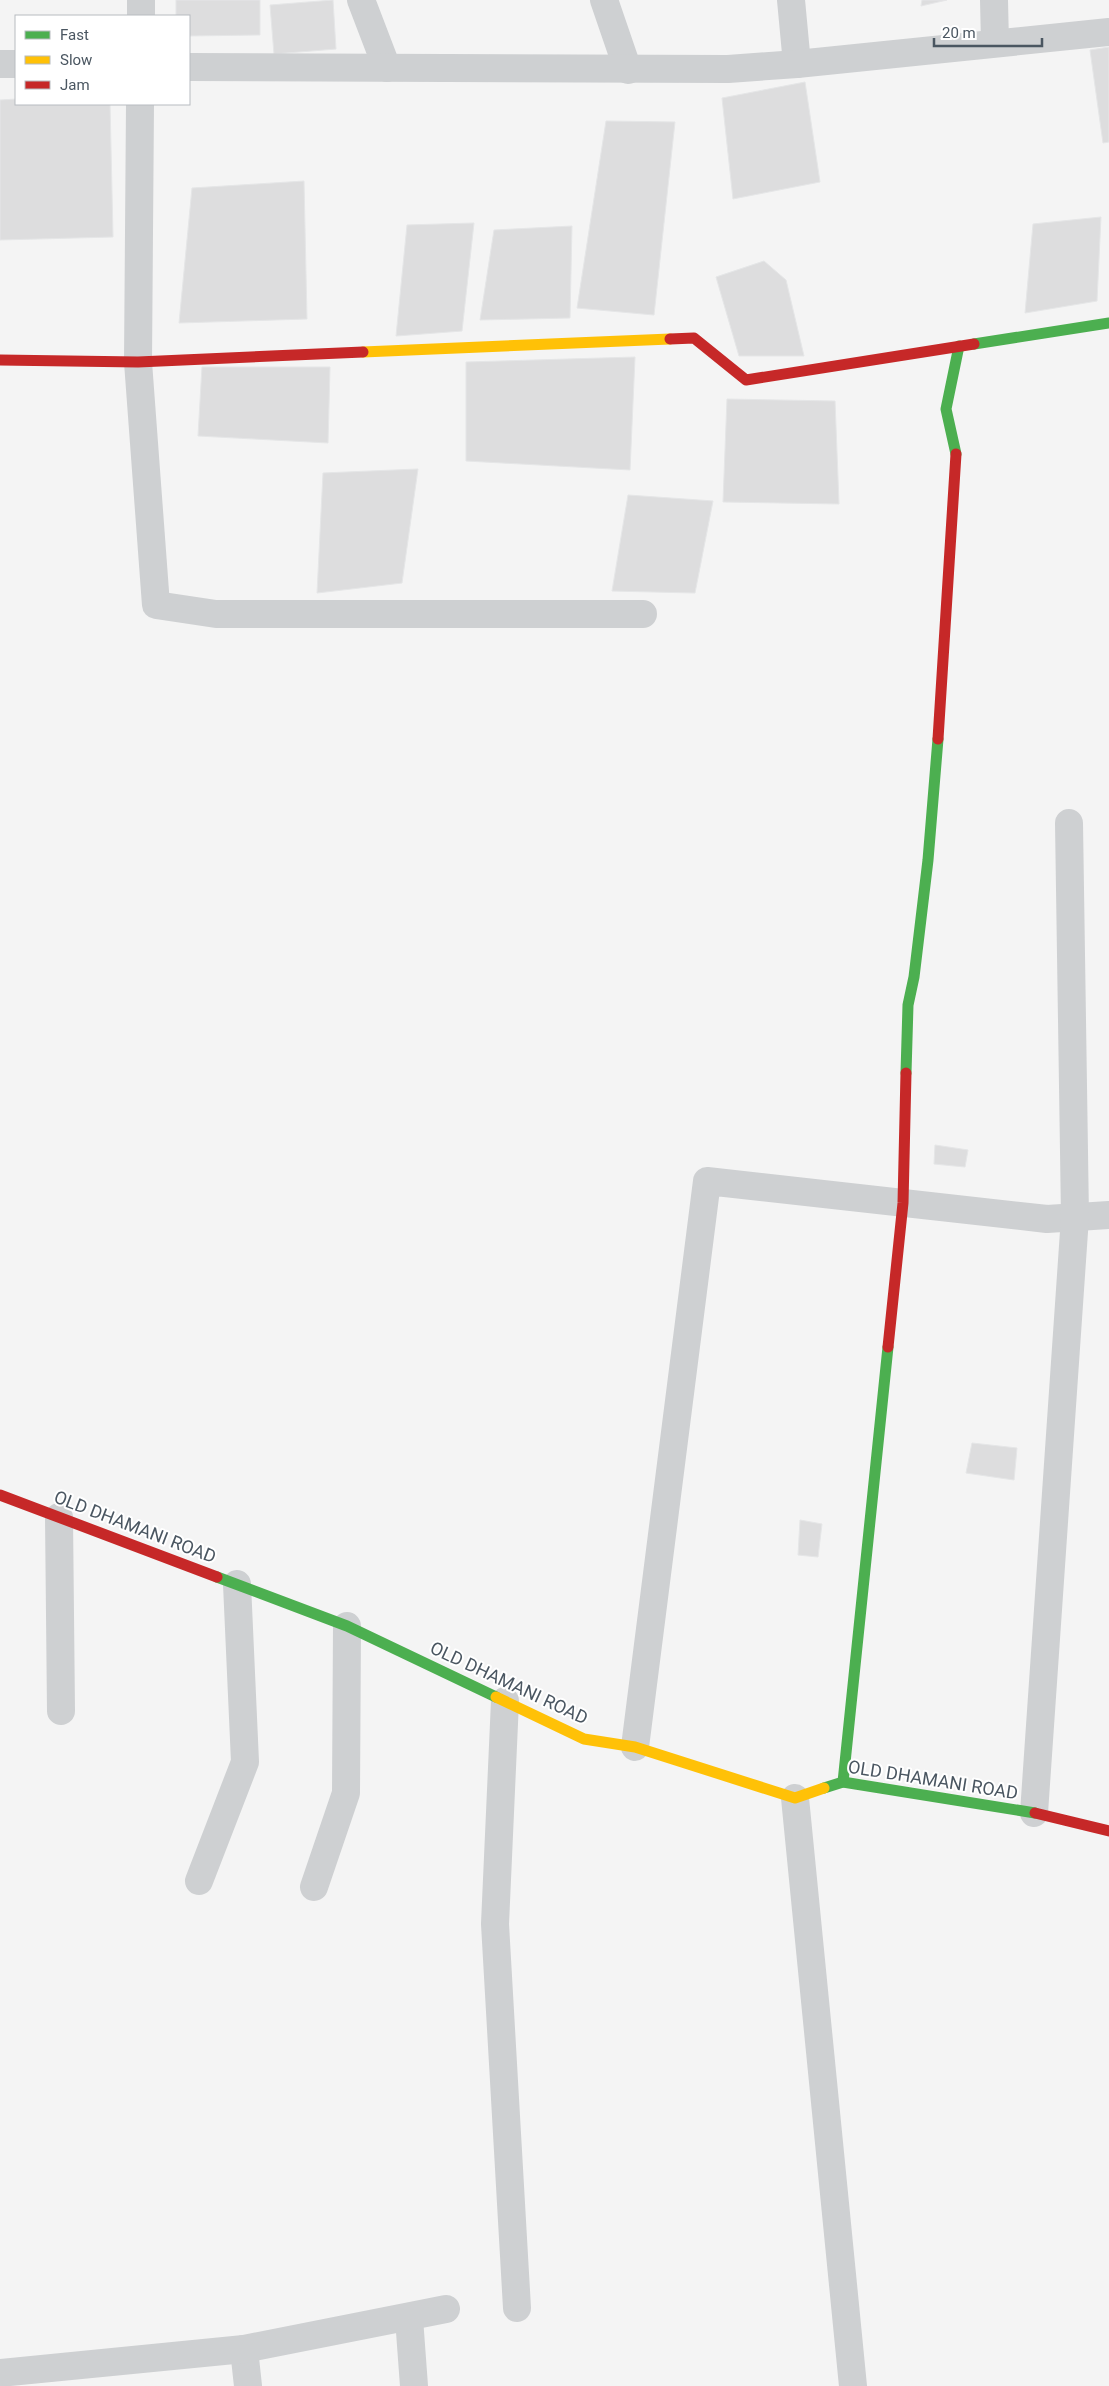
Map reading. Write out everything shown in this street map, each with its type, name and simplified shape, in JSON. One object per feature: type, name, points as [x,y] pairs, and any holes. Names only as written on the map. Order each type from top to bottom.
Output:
[{"type":"street","points":[[141,0],[141,15]]},
{"type":"street","points":[[361,0],[387,68]]},
{"type":"street","points":[[604,0],[628,70]]},
{"type":"street","points":[[791,0],[796,64]]},
{"type":"street","points":[[994,0],[995,44]]},
{"type":"street","points":[[190,67],[728,69],[796,64],[1109,32]]},
{"type":"street","points":[[0,64],[15,64]]},
{"type":"street","points":[[140,105],[138,362],[156,605],[216,614],[643,614]]},
{"type":"street","points":[[0,360],[138,362],[694,338],[746,380],[1109,323]]},
{"type":"street","points":[[843,1782],[903,1203],[908,1006],[928,860],[946,632],[956,451],[946,409],[959,346]]},
{"type":"street","points":[[1034,1813],[1075,1217],[1069,824]]},
{"type":"street","points":[[635,1747],[707,1181],[1047,1219],[1109,1215]]},
{"type":"street","name":"OLD DHAMANI ROAD","points":[[0,1495],[347,1626],[584,1739],[635,1747],[795,1798],[843,1782],[1034,1813],[1109,1831]]},
{"type":"street","points":[[59,1517],[61,1711]]},
{"type":"street","points":[[199,1881],[244,1762],[236,1584]]},
{"type":"street","points":[[314,1887],[346,1793],[347,1626]]},
{"type":"street","points":[[505,1701],[495,1924],[517,2308]]},
{"type":"street","points":[[795,1798],[853,2386]]},
{"type":"street","points":[[5,2377],[244,2349],[409,2318],[446,2309]]},
{"type":"street","points":[[409,2318],[414,2386]]},
{"type":"street","points":[[244,2349],[248,2386]]},
{"type":"building","points":[[176,0],[260,0],[260,35],[190,36],[190,15],[176,15]]},
{"type":"building","points":[[333,0],[336,49],[274,54],[270,5]]},
{"type":"building","points":[[922,0],[947,0],[921,6]]},
{"type":"building","points":[[1109,47],[1109,142],[1103,143],[1090,50]]},
{"type":"building","points":[[805,82],[820,182],[733,199],[722,98]]},
{"type":"building","points":[[15,99],[15,105],[110,105],[113,237],[0,240],[0,100]]},
{"type":"building","points":[[606,121],[675,122],[654,315],[577,308]]},
{"type":"building","points":[[304,181],[307,319],[179,323],[192,188]]},
{"type":"building","points":[[1101,217],[1097,301],[1025,313],[1033,224]]},
{"type":"building","points":[[474,223],[462,331],[396,336],[407,225]]},
{"type":"building","points":[[572,226],[570,318],[480,320],[494,230]]},
{"type":"building","points":[[764,261],[786,280],[804,356],[739,356],[716,277]]},
{"type":"building","points":[[635,357],[630,470],[466,461],[466,362]]},
{"type":"building","points":[[202,367],[330,367],[328,443],[198,436]]},
{"type":"building","points":[[727,399],[835,401],[839,504],[723,502]]},
{"type":"building","points":[[418,469],[402,583],[317,593],[323,473]]},
{"type":"building","points":[[628,495],[713,501],[695,593],[612,591]]},
{"type":"building","points":[[935,1145],[968,1150],[965,1167],[934,1164]]},
{"type":"building","points":[[972,1443],[1017,1448],[1014,1480],[966,1473]]},
{"type":"building","points":[[800,1520],[822,1524],[818,1557],[798,1555]]},
{"type":"traffic: fast","points":[[974,344],[1109,323]]},
{"type":"traffic: fast","points":[[956,454],[946,409],[959,346]]},
{"type":"traffic: fast","points":[[906,1073],[908,1005],[914,977],[928,860],[938,739]]},
{"type":"traffic: fast","points":[[843,1782],[888,1347]]},
{"type":"traffic: fast","points":[[217,1577],[347,1626],[496,1697]]},
{"type":"traffic: fast","points":[[824,1788],[843,1782],[1035,1813]]},
{"type":"traffic: slow","points":[[363,352],[670,339]]},
{"type":"traffic: slow","points":[[496,1697],[584,1739],[635,1747],[795,1798],[824,1788]]},
{"type":"traffic: jam","points":[[670,339],[694,338],[746,380],[974,344]]},
{"type":"traffic: jam","points":[[0,360],[138,362],[363,352]]},
{"type":"traffic: jam","points":[[938,739],[956,454]]},
{"type":"traffic: jam","points":[[888,1347],[903,1203],[906,1073]]},
{"type":"traffic: jam","points":[[0,1495],[217,1577]]},
{"type":"traffic: jam","points":[[1035,1813],[1109,1831]]}]
